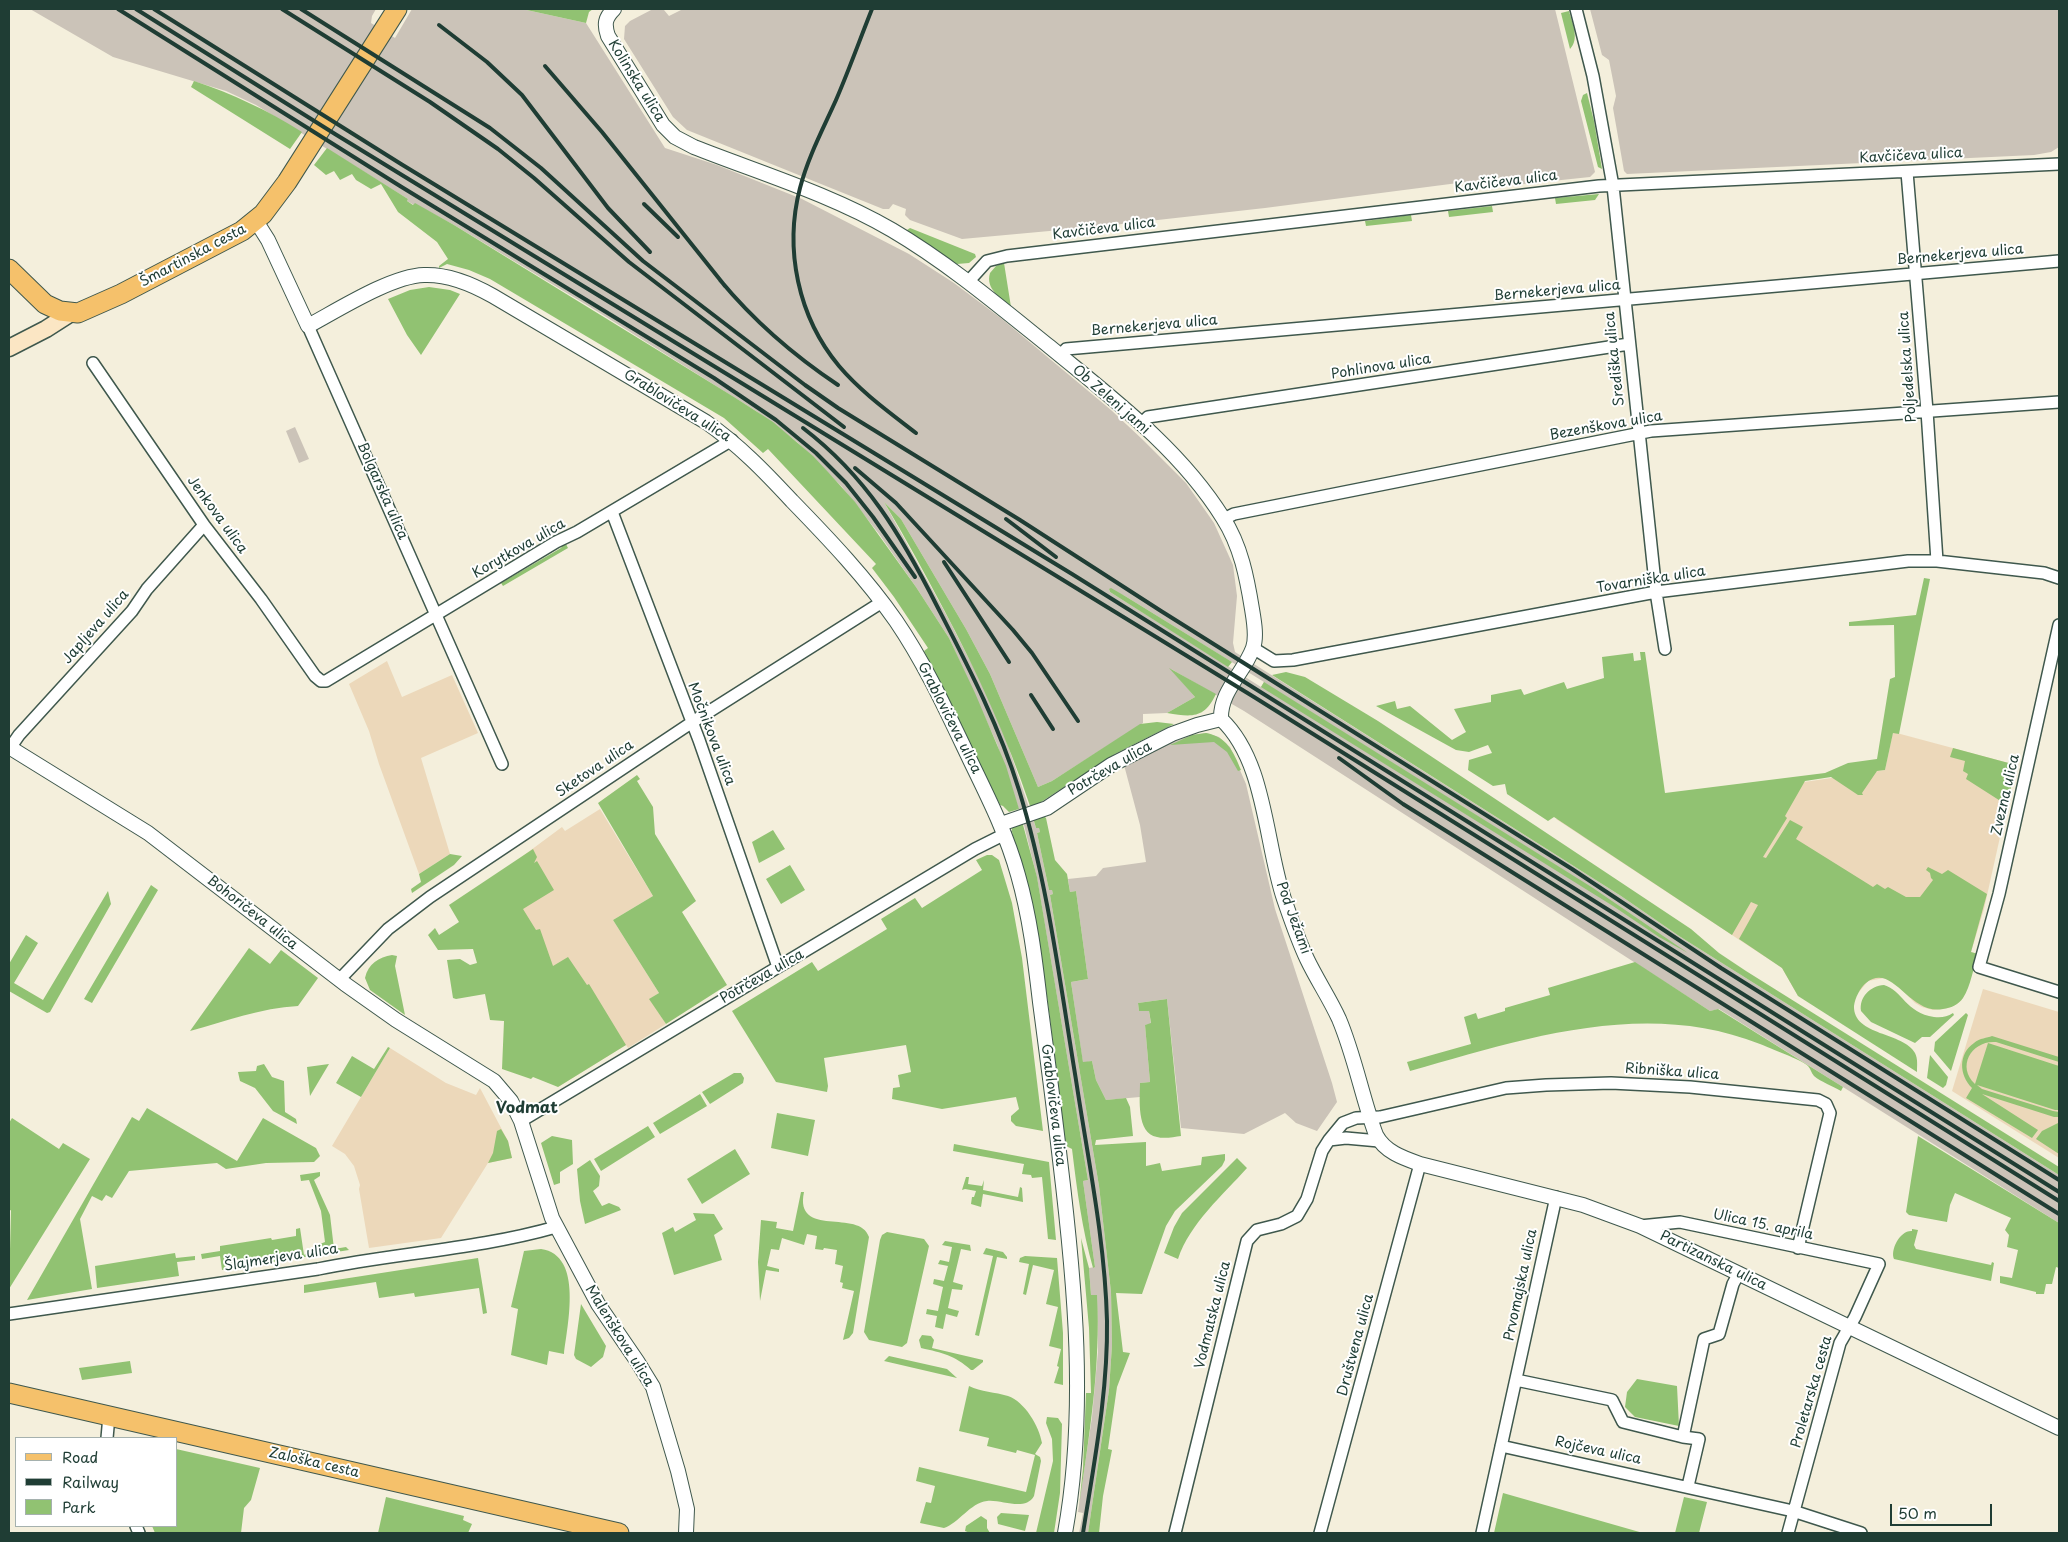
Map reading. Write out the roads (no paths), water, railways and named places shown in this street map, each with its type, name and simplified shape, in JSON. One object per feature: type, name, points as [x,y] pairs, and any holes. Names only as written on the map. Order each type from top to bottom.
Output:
[{"type":"main road","name":"Šmartinska cesta","points":[[9,348],[71,314],[90,309],[120,294],[242,231],[256,221],[294,172],[397,9]]},
{"type":"main road","points":[[9,270],[45,304],[71,314]]},
{"type":"main road","name":"Zaloška cesta","points":[[9,1393],[619,1533]]},
{"type":"street","name":"Kolinska ulica","points":[[614,9],[606,19],[605,26],[608,36],[660,120],[671,133],[694,147],[800,188]]},
{"type":"street","name":"Središka ulica","points":[[1576,9],[1593,76],[1613,186],[1638,433],[1656,592],[1665,649]]},
{"type":"street","name":"Kavčičeva ulica","points":[[968,282],[987,261],[1007,256],[1613,186],[2059,164]]},
{"type":"street","name":"Poljedelska ulica","points":[[1907,172],[1927,411],[1937,561]]},
{"type":"street","name":"Ob Zeleni jami","points":[[800,188],[859,212],[892,230],[968,282],[1144,421],[1184,467],[1224,518],[1235,540],[1245,570],[1253,611],[1254,648]]},
{"type":"street","name":"Bolgarska ulica","points":[[256,221],[268,240],[308,326],[502,764]]},
{"type":"street","name":"Bernekerjeva ulica","points":[[1060,356],[1066,349],[2059,261]]},
{"type":"street","name":"Grablovičeva ulica","points":[[308,326],[371,293],[409,277],[429,275],[457,279],[493,296],[620,370],[732,440],[826,537],[882,602],[906,637],[929,675],[1003,829],[1019,878],[1032,940],[1070,1250],[1075,1322],[1076,1437],[1073,1484],[1065,1533]]},
{"type":"street","name":"Pohlinova ulica","points":[[1144,421],[1629,344]]},
{"type":"street","name":"Jenkova ulica","points":[[93,363],[204,525],[261,599],[315,676],[321,680]]},
{"type":"street","name":"Bezenškova ulica","points":[[1224,518],[1234,514],[1638,433],[2059,402]]},
{"type":"street","name":"Korytkova ulica","points":[[321,680],[326,681],[556,542],[612,512],[732,440]]},
{"type":"street","name":"Močnikova ulica","points":[[612,512],[699,740],[778,967]]},
{"type":"street","name":"Japljeva ulica","points":[[9,747],[132,612],[147,590],[204,525]]},
{"type":"street","name":"Tovarniška ulica","points":[[1254,648],[1274,661],[1293,660],[1656,592],[1908,562],[1937,561],[2044,573],[2059,578]]},
{"type":"street","name":"Sketova ulica","points":[[340,980],[377,940],[414,909],[691,723],[882,602]]},
{"type":"street","name":"Zvezna ulica","points":[[2059,625],[2001,885],[1979,967],[2059,992]]},
{"type":"street","points":[[1221,719],[1223,701],[1254,648]]},
{"type":"street","name":"Potrčeva ulica","points":[[521,1121],[975,849],[1003,829],[1047,808],[1104,769],[1172,734],[1221,719]]},
{"type":"street","name":"Pod Ježami","points":[[1221,719],[1230,728],[1238,741],[1252,770],[1286,905],[1306,957],[1339,1019],[1369,1116]]},
{"type":"street","name":"Bohoričeva ulica","points":[[9,747],[148,833],[340,980],[396,1020],[494,1082],[511,1100],[521,1121]]},
{"type":"street","name":"Ribniška ulica","points":[[1369,1116],[1380,1117],[1506,1088],[1611,1083],[1720,1090],[1823,1102],[1829,1108],[1830,1113],[1798,1248]]},
{"type":"street","points":[[1329,1140],[1346,1138],[1379,1141],[1369,1116]]},
{"type":"street","name":"Vodmatska ulica","points":[[1175,1533],[1247,1241],[1257,1230],[1281,1224],[1297,1216],[1308,1199],[1322,1151],[1329,1140],[1343,1123],[1369,1116]]},
{"type":"street","name":"Malenškova ulica","points":[[521,1121],[547,1205],[556,1227],[598,1304],[638,1361],[653,1387],[687,1510],[686,1533]]},
{"type":"street","name":"Partizanska ulica","points":[[1379,1141],[1395,1154],[1420,1164],[1556,1197],[1640,1226],[2059,1428]]},
{"type":"street","name":"Društvena ulica","points":[[1320,1533],[1420,1164]]},
{"type":"street","name":"Prvomajska ulica","points":[[1482,1533],[1556,1197]]},
{"type":"street","name":"Ulica 15. aprila","points":[[1640,1226],[1680,1222],[1878,1264]]},
{"type":"street","name":"Šlajmerjeva ulica","points":[[9,1314],[318,1269],[508,1238],[556,1227]]},
{"type":"street","name":"Proletarska cesta","points":[[1788,1533],[1840,1343],[1855,1317],[1878,1264]]},
{"type":"street","points":[[1683,1437],[1704,1339],[1719,1334],[1733,1284],[1738,1273]]},
{"type":"street","points":[[1516,1380],[1612,1400],[1623,1422],[1699,1440],[1688,1486]]},
{"type":"street","points":[[107,1437],[109,1416]]},
{"type":"street","name":"Rojčeva ulica","points":[[1501,1446],[1688,1486],[1793,1511],[1861,1533]]},
{"type":"railway","points":[[118,9],[400,186],[714,378],[776,420],[816,453],[846,483],[873,517],[915,577]]},
{"type":"railway","points":[[136,9],[335,134],[1254,697],[2059,1201]]},
{"type":"railway","points":[[154,9],[401,164],[1072,574],[2059,1192]]},
{"type":"railway","points":[[282,9],[430,102],[498,149],[534,178],[629,262],[844,427]]},
{"type":"railway","points":[[301,9],[490,128],[541,168],[643,261],[838,408],[1020,520],[1161,611],[1572,869],[1721,968],[2059,1180]]},
{"type":"railway","points":[[872,9],[841,89],[816,143],[803,177],[795,211],[794,258],[804,304],[813,326],[825,347],[839,366],[857,384],[916,433]]},
{"type":"railway","points":[[439,25],[487,62],[522,95],[608,208],[650,252]]},
{"type":"railway","points":[[545,66],[602,132],[725,286]]},
{"type":"railway","points":[[644,204],[678,237]]},
{"type":"railway","points":[[720,280],[775,337],[805,362],[838,385]]},
{"type":"railway","points":[[803,428],[846,466],[864,487],[896,531],[910,555],[982,696],[1011,766],[1029,825],[1046,897],[1059,970],[1095,1200],[1106,1291],[1107,1348],[1103,1401],[1083,1533]]},
{"type":"railway","points":[[855,468],[896,503],[1013,630],[1032,653],[1078,721]]},
{"type":"railway","points":[[1006,519],[1056,557]]},
{"type":"railway","points":[[944,562],[1009,662]]},
{"type":"railway","points":[[1031,695],[1053,729]]},
{"type":"railway","points":[[1339,758],[1403,804],[2059,1214]]},
{"type":"district","name":"Vodmat","points":[[527,1109]]}]
